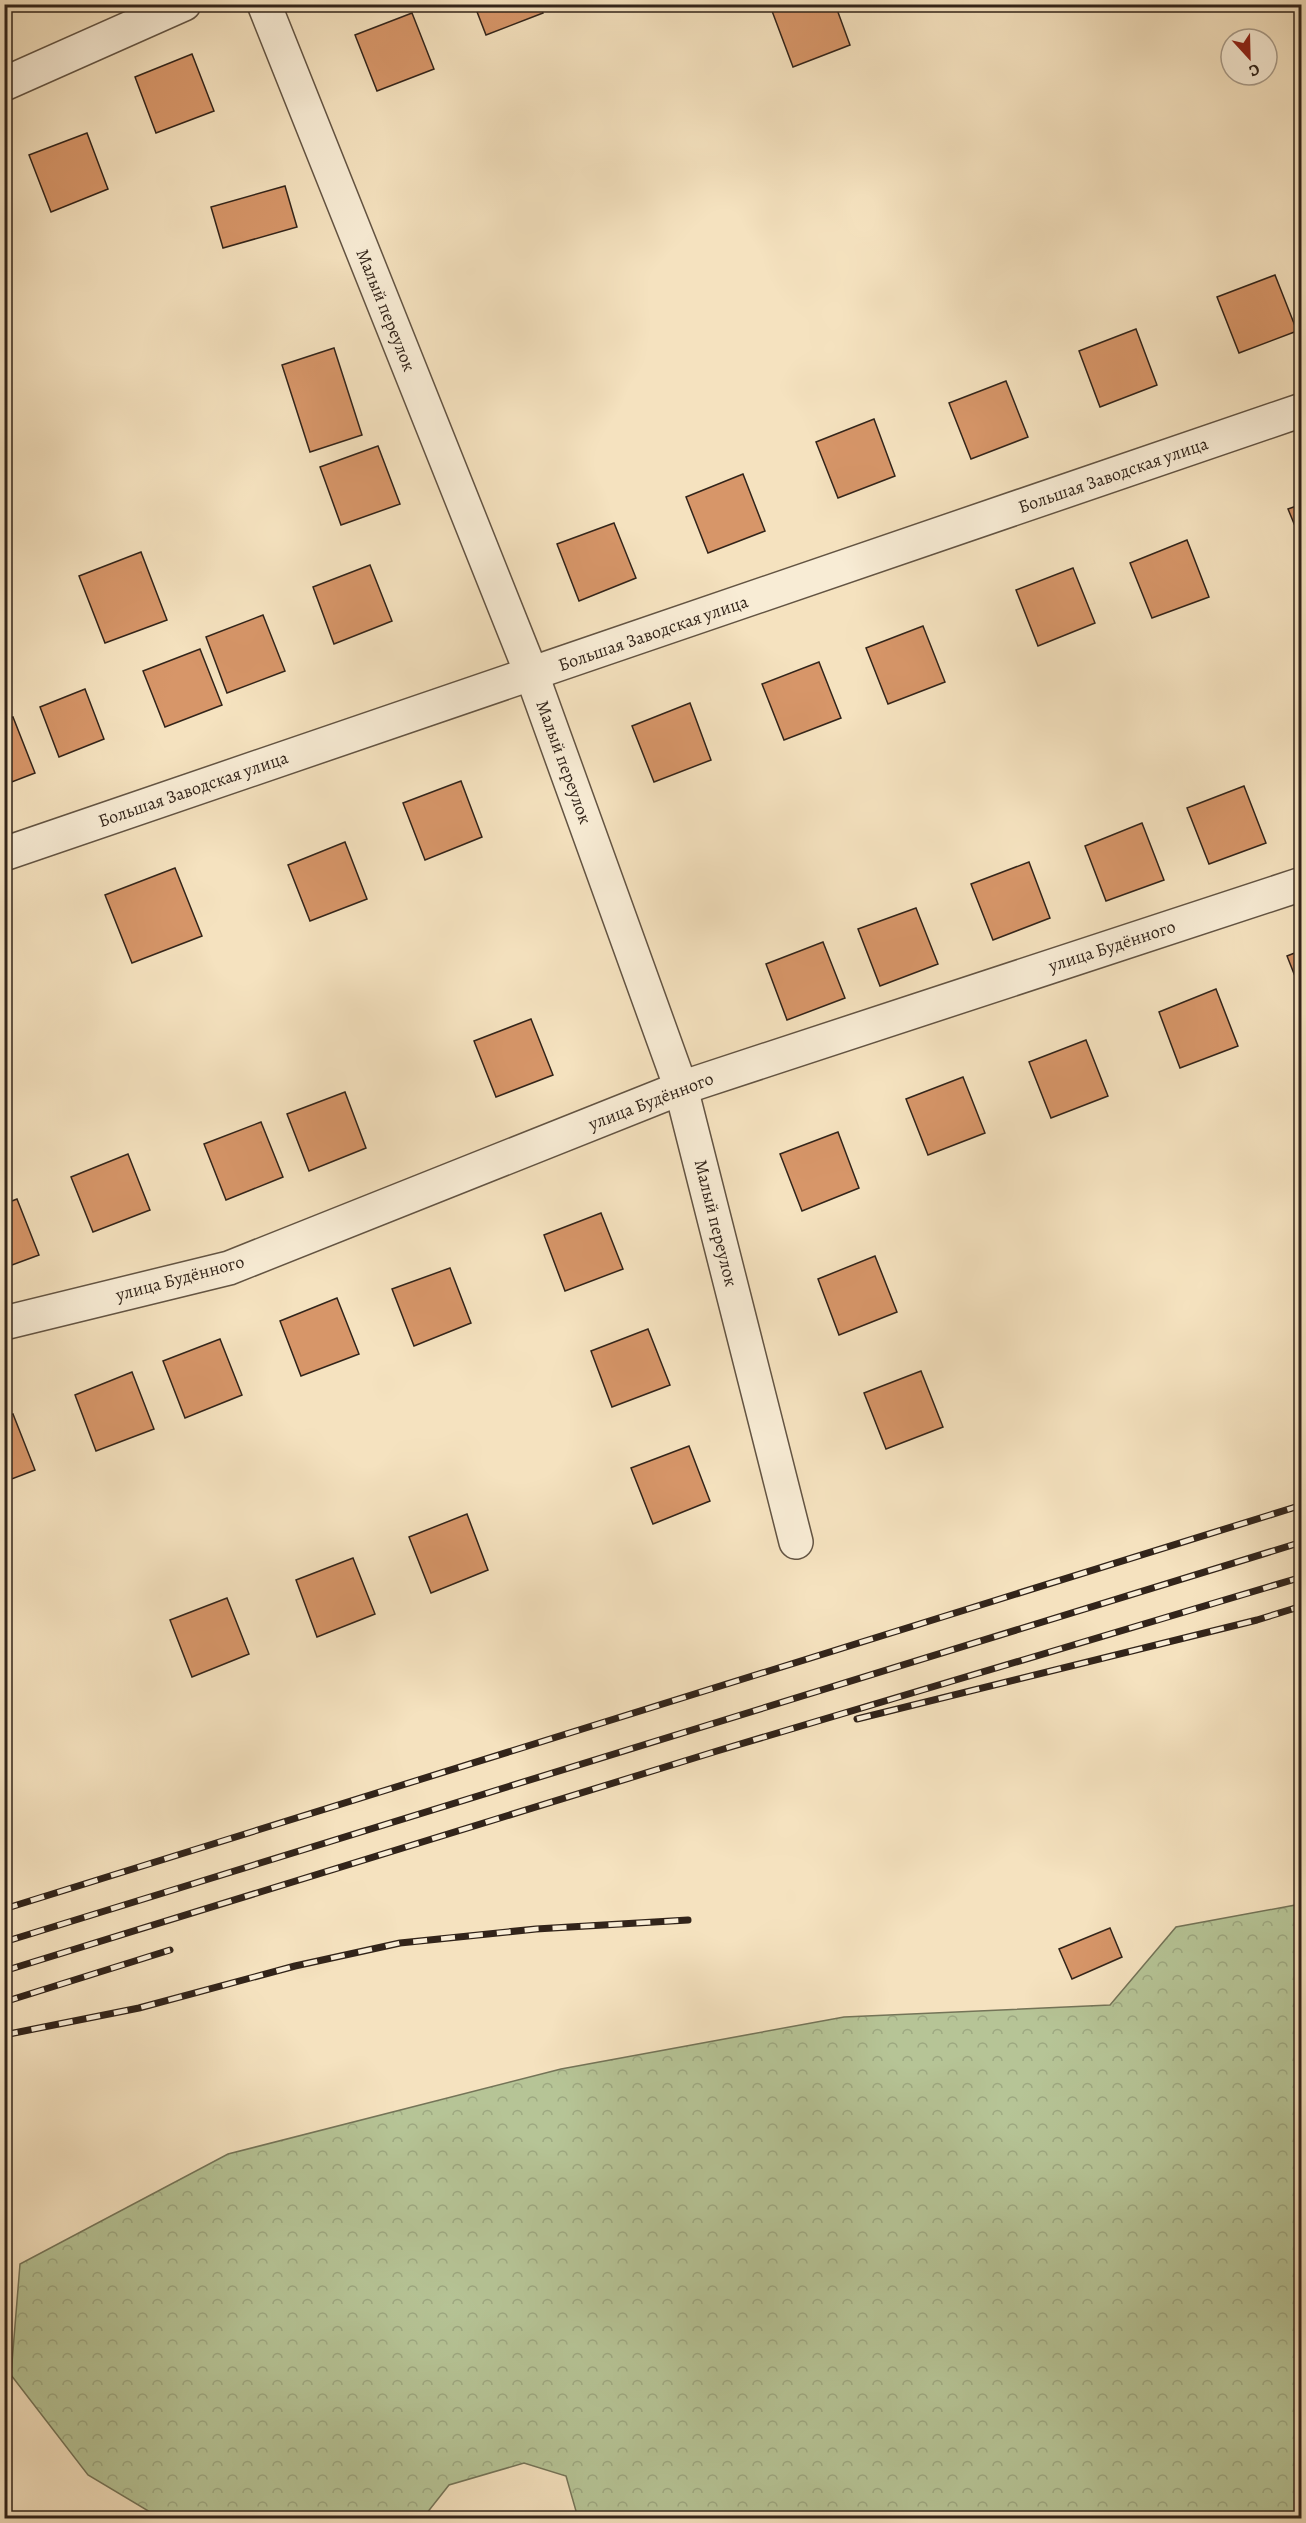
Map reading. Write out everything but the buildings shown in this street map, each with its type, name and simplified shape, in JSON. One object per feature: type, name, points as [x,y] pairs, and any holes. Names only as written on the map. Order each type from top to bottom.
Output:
[{"type":"street","points":[[4,84],[184,4]]},
{"type":"street","name":"Малый переулок","points":[[264,4],[532,675],[681,1088],[796,1542]]},
{"type":"street","name":"Большая Заводская улица","points":[[4,854],[1302,410]]},
{"type":"street","name":"улица Будённого","points":[[4,1323],[229,1268],[681,1088],[1302,884]]},
{"type":"green space","points":[[1301,1904],[1301,2518],[578,2518],[566,2476],[524,2463],[449,2485],[423,2518],[160,2518],[88,2475],[11,2375],[20,2264],[228,2154],[561,2069],[844,2017],[1110,2005],[1176,1927]]},
{"type":"railway","points":[[4,1909],[1302,1505]]},
{"type":"railway","points":[[4,1942],[1302,1542]]},
{"type":"railway","points":[[4,1971],[717,1751],[1302,1577]]},
{"type":"railway","points":[[857,1719],[1257,1620],[1302,1606]]},
{"type":"railway","points":[[4,2035],[139,2008],[295,1966],[400,1943],[536,1929],[688,1920]]},
{"type":"railway","points":[[4,2002],[170,1950]]}]
